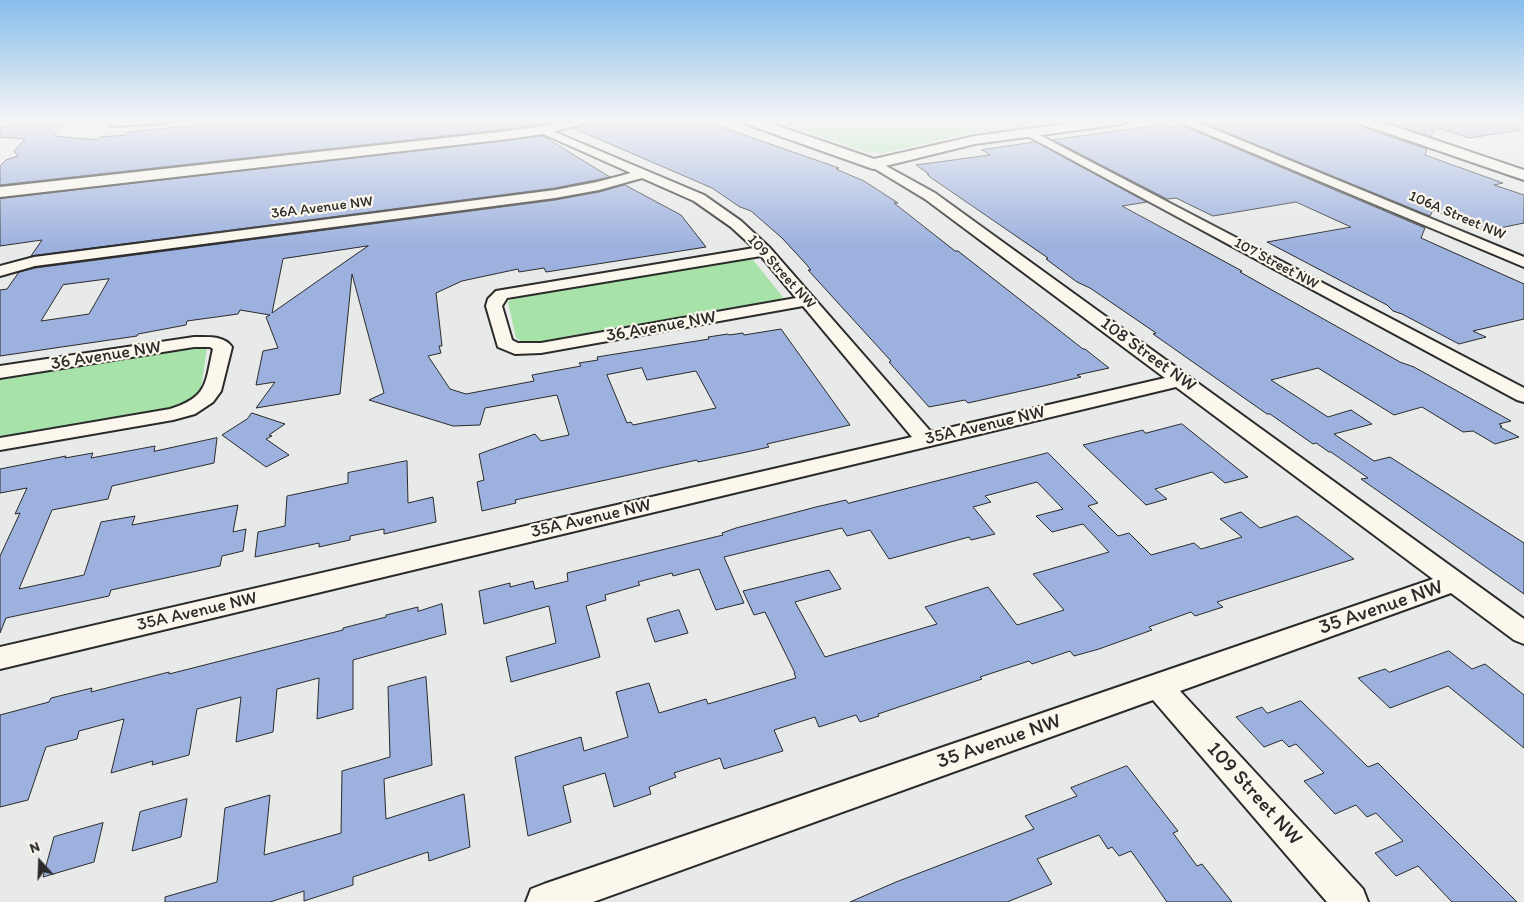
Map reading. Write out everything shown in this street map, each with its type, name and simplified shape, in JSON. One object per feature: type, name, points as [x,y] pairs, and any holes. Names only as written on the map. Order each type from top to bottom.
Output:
[{"type":"street","points":[[0,192],[262,162]]},
{"type":"street","name":"109 Street NW","points":[[618,162],[699,198],[736,224],[765,251],[926,440]]},
{"type":"street","name":"108 Street NW","points":[[868,162],[930,196],[1524,633]]},
{"type":"street","points":[[873,164],[881,162]]},
{"type":"street","name":"107 Street NW","points":[[1085,162],[1524,396]]},
{"type":"street","name":"106A Street NW","points":[[1284,162],[1524,262]]},
{"type":"street","points":[[1486,162],[1524,175]]},
{"type":"street","name":"36A Avenue NW","points":[[1,270],[34,262],[570,192],[644,173]]},
{"type":"street","name":"36 Avenue NW","points":[[765,251],[515,291],[499,296],[494,302],[494,306],[504,343],[514,349],[541,348],[806,301]]},
{"type":"street","name":"36 Avenue NW","points":[[0,372],[194,342],[212,342],[223,347],[211,394],[200,405],[173,414],[0,444]]},
{"type":"street","name":"35A Avenue NW","points":[[0,658],[1182,380]]},
{"type":"street","name":"35 Avenue NW","points":[[544,902],[1454,582]]},
{"type":"street","name":"109 Street NW","points":[[1158,686],[1350,902]]},
{"type":"green space","points":[[744,258],[753,260],[783,297],[779,301],[539,344],[524,343],[516,338],[508,302],[516,296]]},
{"type":"green space","points":[[193,347],[207,348],[200,394],[188,403],[173,409],[0,439],[0,378]]},
{"type":"building","points":[[4,162],[208,162],[0,185],[0,166]]},
{"type":"building","points":[[318,162],[586,162],[610,177],[555,188],[31,256],[42,240],[0,246],[0,199]]},
{"type":"building","points":[[652,162],[822,162],[839,168],[836,169],[864,181],[898,203],[894,203],[1109,368],[1077,375],[1081,377],[968,403],[965,400],[929,407],[889,362],[891,361],[808,270],[811,270],[782,238],[751,211],[740,207],[712,188]]},
{"type":"building","points":[[938,162],[1073,162],[1147,202],[1122,206],[1242,271],[1240,272],[1400,362],[1414,367],[1511,421],[1499,424],[1502,426],[1500,427],[1519,437],[1495,444],[1473,431],[1463,432],[1422,407],[1394,415],[1318,368],[1271,380],[1328,417],[1351,410],[1372,424],[1334,434],[1374,461],[1390,457],[1524,543],[1524,594],[1361,479],[1368,478],[1331,452],[1316,443],[1313,444],[1270,414],[1267,414],[1153,334],[1156,333],[1090,288],[1077,282],[1046,259],[1048,258],[930,177],[927,174],[929,174],[916,165]]},
{"type":"building","points":[[1096,162],[1269,162],[1425,228],[1421,238],[1524,284],[1524,319],[1473,331],[1486,337],[1459,344],[1393,311],[1387,305],[1267,242],[1351,227],[1296,202],[1213,216],[1176,198],[1167,199]]},
{"type":"building","points":[[1299,162],[1445,162],[1503,183],[1494,185],[1524,195],[1524,223],[1485,231],[1433,210],[1430,216]]},
{"type":"building","points":[[625,185],[681,215],[706,247],[546,272],[544,268],[519,272],[518,269],[462,281],[436,293],[442,346],[439,346],[441,353],[428,356],[450,389],[466,394],[534,381],[532,375],[581,366],[579,363],[598,360],[597,357],[709,339],[708,337],[743,333],[744,335],[781,329],[850,425],[767,444],[769,447],[698,462],[697,460],[515,500],[516,503],[482,511],[477,482],[484,480],[479,454],[535,434],[541,441],[569,435],[557,395],[485,408],[480,425],[453,426],[369,400],[384,393],[352,274],[340,394],[256,408],[275,382],[256,385],[263,351],[278,348],[266,317],[270,315],[240,310],[238,314],[187,321],[186,325],[138,334],[137,336],[0,356],[0,290],[7,289],[19,272],[35,268],[555,200]],"holes":[[[368,246],[352,257],[272,313],[283,259]],[[109,279],[89,314],[41,321],[63,285]],[[642,368],[647,380],[696,371],[716,408],[633,425],[631,422],[627,423],[607,375]]]},
{"type":"building","points":[[252,413],[285,424],[266,439],[289,455],[266,467],[222,435],[247,419]]},
{"type":"building","points":[[1182,424],[1248,477],[1225,483],[1212,472],[1155,489],[1167,499],[1146,505],[1083,445],[1143,430],[1145,433]]},
{"type":"building","points":[[217,438],[214,463],[112,486],[108,499],[52,510],[19,589],[84,575],[101,522],[135,516],[132,525],[238,505],[233,532],[246,529],[243,551],[222,556],[220,566],[111,590],[109,596],[6,618],[0,633],[0,556],[20,513],[15,514],[27,488],[0,493],[0,469],[66,456],[65,458],[93,453],[91,458],[155,446],[154,451]]},
{"type":"building","points":[[1048,453],[1098,503],[1088,506],[1118,536],[1129,533],[1151,555],[1194,543],[1201,549],[1242,537],[1220,519],[1241,512],[1260,528],[1297,516],[1354,559],[1217,602],[1223,607],[1195,616],[1191,612],[1149,627],[1152,630],[1099,649],[1074,656],[1070,651],[1032,664],[1029,661],[980,677],[982,679],[878,714],[879,716],[860,722],[856,715],[819,727],[815,717],[774,730],[783,751],[724,769],[720,758],[674,773],[676,777],[649,787],[651,794],[614,807],[605,773],[563,786],[571,822],[528,836],[515,757],[581,737],[584,751],[628,737],[616,692],[649,683],[659,713],[706,699],[708,704],[796,678],[765,612],[754,615],[743,591],[829,570],[841,589],[795,602],[825,657],[937,624],[925,607],[988,587],[1017,625],[1064,610],[1033,574],[1109,552],[1083,524],[1052,532],[1036,516],[1063,509],[1037,482],[985,496],[991,502],[973,507],[995,534],[971,540],[969,537],[889,559],[870,530],[847,536],[842,528],[724,557],[744,603],[716,610],[699,569],[673,576],[672,573],[638,582],[640,585],[605,595],[606,600],[586,606],[600,657],[511,682],[506,657],[556,643],[549,606],[484,624],[479,591],[510,583],[510,587],[533,581],[535,589],[568,581],[567,573],[723,535],[722,533],[736,528],[816,507],[846,500],[848,503]]},
{"type":"building","points":[[407,461],[408,503],[433,497],[436,522],[384,534],[384,529],[350,536],[350,540],[319,547],[319,543],[255,557],[258,532],[285,526],[287,496],[348,483],[348,473]]},
{"type":"building","points":[[442,604],[446,634],[353,660],[353,709],[317,719],[319,678],[277,689],[273,732],[236,742],[241,697],[197,709],[189,755],[152,765],[153,761],[111,773],[124,719],[79,731],[77,739],[46,747],[28,800],[0,807],[0,715],[49,702],[51,698],[92,688],[91,692],[169,672],[169,674],[343,630],[343,628],[386,617],[386,615],[418,607],[418,611]]},
{"type":"building","points":[[679,610],[688,633],[655,642],[647,619]]},
{"type":"building","points":[[1449,651],[1472,669],[1485,664],[1524,695],[1524,748],[1448,686],[1390,708],[1358,678],[1385,669],[1389,672]]},
{"type":"building","points":[[426,677],[432,765],[384,779],[386,819],[464,794],[470,847],[429,861],[428,852],[353,877],[353,885],[304,901],[304,891],[270,902],[165,902],[165,897],[217,882],[225,808],[270,795],[264,855],[341,833],[342,771],[390,757],[388,687]]},
{"type":"building","points":[[1301,701],[1368,767],[1378,763],[1517,902],[1452,902],[1418,866],[1396,876],[1375,853],[1403,841],[1376,813],[1367,817],[1356,805],[1335,814],[1304,781],[1324,773],[1296,744],[1289,747],[1282,740],[1264,747],[1236,717],[1262,707],[1267,713]]},
{"type":"building","points":[[1127,766],[1178,831],[1173,833],[1197,866],[1202,864],[1232,902],[1167,902],[1131,851],[1119,856],[1112,847],[1108,849],[1099,835],[1037,859],[1052,884],[1007,902],[850,902],[896,882],[1034,829],[1025,816],[1077,796],[1071,788]]},
{"type":"building","points":[[187,799],[181,837],[132,851],[140,812]]},
{"type":"building","points":[[103,823],[94,862],[43,877],[54,837]]}]
